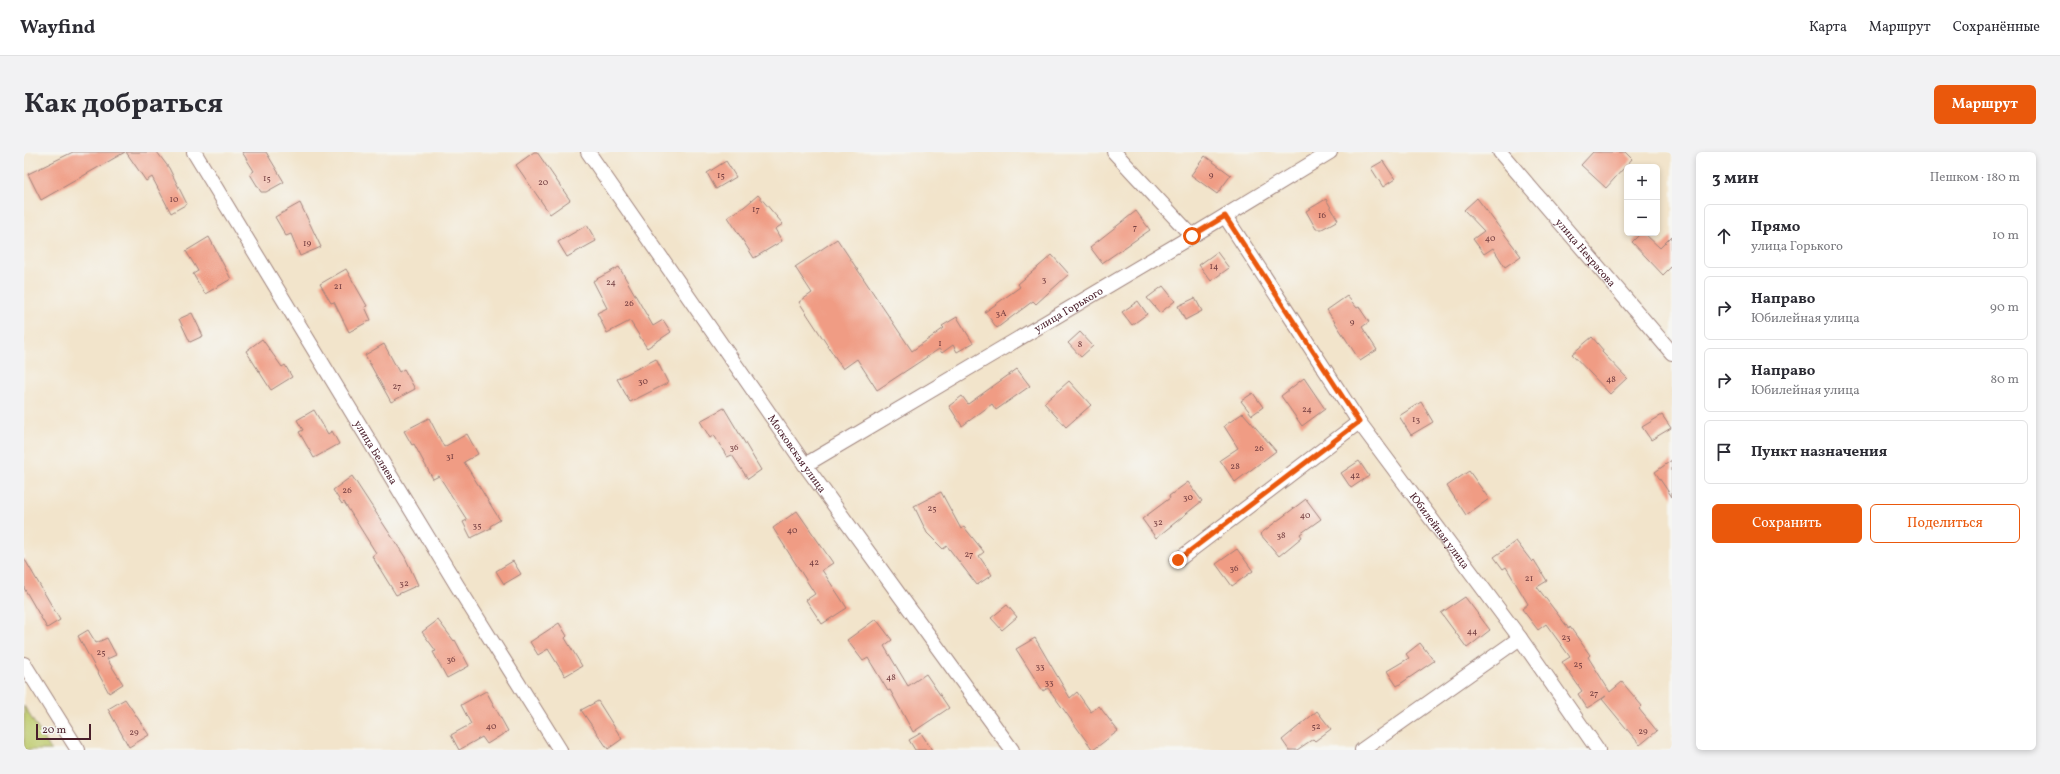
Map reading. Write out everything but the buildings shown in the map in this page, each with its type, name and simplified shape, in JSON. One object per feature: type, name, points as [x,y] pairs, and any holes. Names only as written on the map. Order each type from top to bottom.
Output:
[{"type":"street","name":"улица Беляева","points":[[194,152],[458,587],[560,750]]},
{"type":"street","name":"Московская улица","points":[[588,152],[805,465],[1012,750]]},
{"type":"street","points":[[1114,152],[1192,236]]},
{"type":"street","name":"улица Горького","points":[[805,465],[1192,236],[1330,152]]},
{"type":"street","name":"улица Некрасова","points":[[1500,152],[1672,353]]},
{"type":"street","name":"Юбилейная улица","points":[[1225,216],[1359,422],[1520,638],[1598,750]]},
{"type":"street","points":[[1178,560],[1359,422]]},
{"type":"street","points":[[1362,750],[1520,638]]},
{"type":"street","points":[[24,664],[78,750]]},
{"type":"green space","points":[[24,706],[51,750],[24,750]]},
{"type":"route","points":[[1178,560],[1359,422],[1225,216],[1192,236]]}]
